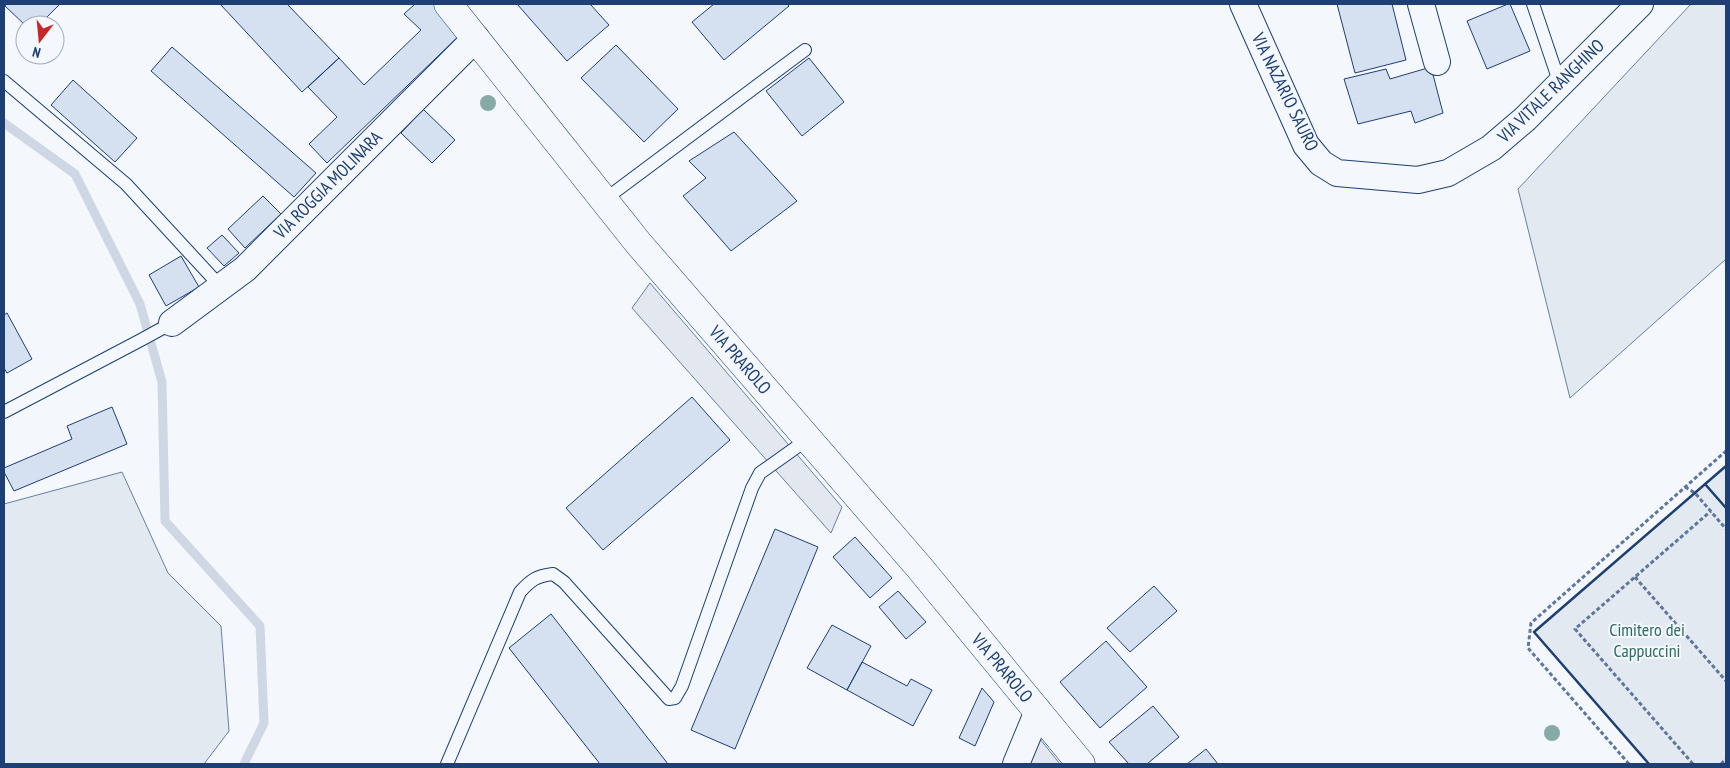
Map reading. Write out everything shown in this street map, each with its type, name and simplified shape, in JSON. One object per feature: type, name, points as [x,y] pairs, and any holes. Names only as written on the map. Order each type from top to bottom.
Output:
[{"type":"street","name":"VIA PRAROLO","points":[[448,4],[639,244],[919,567],[1082,764]]},
{"type":"street","name":"VIA NAZARIO SAURO","points":[[1243,4],[1306,145],[1321,164],[1336,173]]},
{"type":"street","points":[[1421,4],[1437,62]]},
{"type":"street","name":"VIA VITALE RANGHINO","points":[[1336,173],[1418,180],[1448,174],[1491,148],[1525,119],[1640,4]]},
{"type":"street","name":"VIA ROGGIA MOLINARA","points":[[172,322],[245,268],[476,38]]},
{"type":"street","name":"VIA PRAROLO","points":[[1016,764],[1038,711]]},
{"type":"lane","points":[[1533,4],[1560,84]]},
{"type":"lane","points":[[604,200],[805,50]]},
{"type":"lane","points":[[4,81],[126,184],[221,287]]},
{"type":"lane","points":[[4,412],[140,341],[172,322]]},
{"type":"lane","points":[[447,764],[520,592],[532,579],[545,575],[553,574],[564,582],[668,698],[675,698],[682,686],[752,488],[760,473],[808,439]]},
{"type":"path","points":[[1628,764],[1528,648],[1531,622],[1726,451]]},
{"type":"path","points":[[1685,487],[1695,493],[1726,529]]},
{"type":"path","points":[[1693,764],[1575,629],[1711,511]]},
{"type":"path","points":[[1635,577],[1726,681]]},
{"type":"path","points":[[1721,764],[1726,759]]},
{"type":"green space","points":[[1691,4],[1726,4],[1726,259],[1570,398],[1518,189]]},
{"type":"green space","name":"Cimitero dei Cappuccini","points":[[1726,466],[1726,764],[1649,764],[1534,632]]},
{"type":"green space","points":[[122,472],[168,573],[221,626],[229,731],[204,764],[4,764],[4,504]]},
{"type":"shaded area","points":[[650,283],[842,507],[831,533],[632,308]]},
{"type":"shaded area","points":[[1040,739],[1060,764],[1030,764]]},
{"type":"building","points":[[7,4],[60,4],[49,15],[15,16],[5,6]]},
{"type":"building","points":[[220,4],[287,4],[339,58],[302,92]]},
{"type":"building","points":[[415,4],[434,4],[462,33],[327,163],[309,144],[337,117],[308,87],[339,58],[364,85],[421,30],[404,14]]},
{"type":"building","points":[[517,4],[590,4],[609,25],[567,61]]},
{"type":"building","points":[[714,4],[787,4],[789,6],[724,60],[692,22]]},
{"type":"building","points":[[1337,4],[1392,4],[1406,60],[1355,73]]},
{"type":"building","points":[[1510,4],[1530,51],[1487,69],[1467,21]]},
{"type":"building","points":[[616,45],[678,109],[644,142],[581,78]]},
{"type":"building","points":[[172,47],[316,173],[294,197],[151,71]]},
{"type":"building","points":[[809,58],[844,102],[802,136],[766,91]]},
{"type":"building","points":[[1431,67],[1443,113],[1415,123],[1411,111],[1358,124],[1344,79],[1386,69],[1390,79]]},
{"type":"building","points":[[73,80],[137,138],[115,162],[51,105]]},
{"type":"building","points":[[423,109],[455,140],[432,163],[401,133]]},
{"type":"building","points":[[734,132],[797,201],[731,251],[683,196],[706,178],[689,161]]},
{"type":"building","points":[[263,196],[281,214],[245,248],[228,229]]},
{"type":"building","points":[[222,235],[239,253],[224,266],[207,248]]},
{"type":"building","points":[[181,256],[199,287],[166,306],[149,275]]},
{"type":"building","points":[[7,313],[32,359],[7,373],[4,368],[4,315]]},
{"type":"building","points":[[692,397],[730,440],[603,550],[566,508]]},
{"type":"building","points":[[112,407],[127,444],[14,491],[4,472],[4,468],[72,439],[67,426]]},
{"type":"building","points":[[775,529],[818,547],[735,749],[691,730]]},
{"type":"building","points":[[855,537],[892,578],[870,598],[833,557]]},
{"type":"building","points":[[1154,586],[1177,611],[1130,652],[1107,628]]},
{"type":"building","points":[[898,591],[926,622],[906,639],[879,607]]},
{"type":"building","points":[[551,614],[668,764],[600,764],[509,648]]},
{"type":"building","points":[[832,625],[871,646],[847,690],[807,668]]},
{"type":"building","points":[[1106,641],[1147,687],[1100,728],[1060,682]]},
{"type":"building","points":[[862,662],[907,686],[911,679],[932,690],[913,726],[847,690]]},
{"type":"building","points":[[982,688],[994,702],[975,746],[959,738]]},
{"type":"building","points":[[1153,706],[1179,737],[1147,764],[1129,764],[1109,742]]},
{"type":"building","points":[[1206,749],[1218,764],[1187,764]]},
{"type":"waterway","points":[[4,123],[75,174],[140,304],[162,382],[165,521],[260,626],[264,723],[244,764]]},
{"type":"wall","points":[[1649,764],[1534,632],[1726,466]]},
{"type":"wall","points":[[1705,484],[1726,508]]}]
